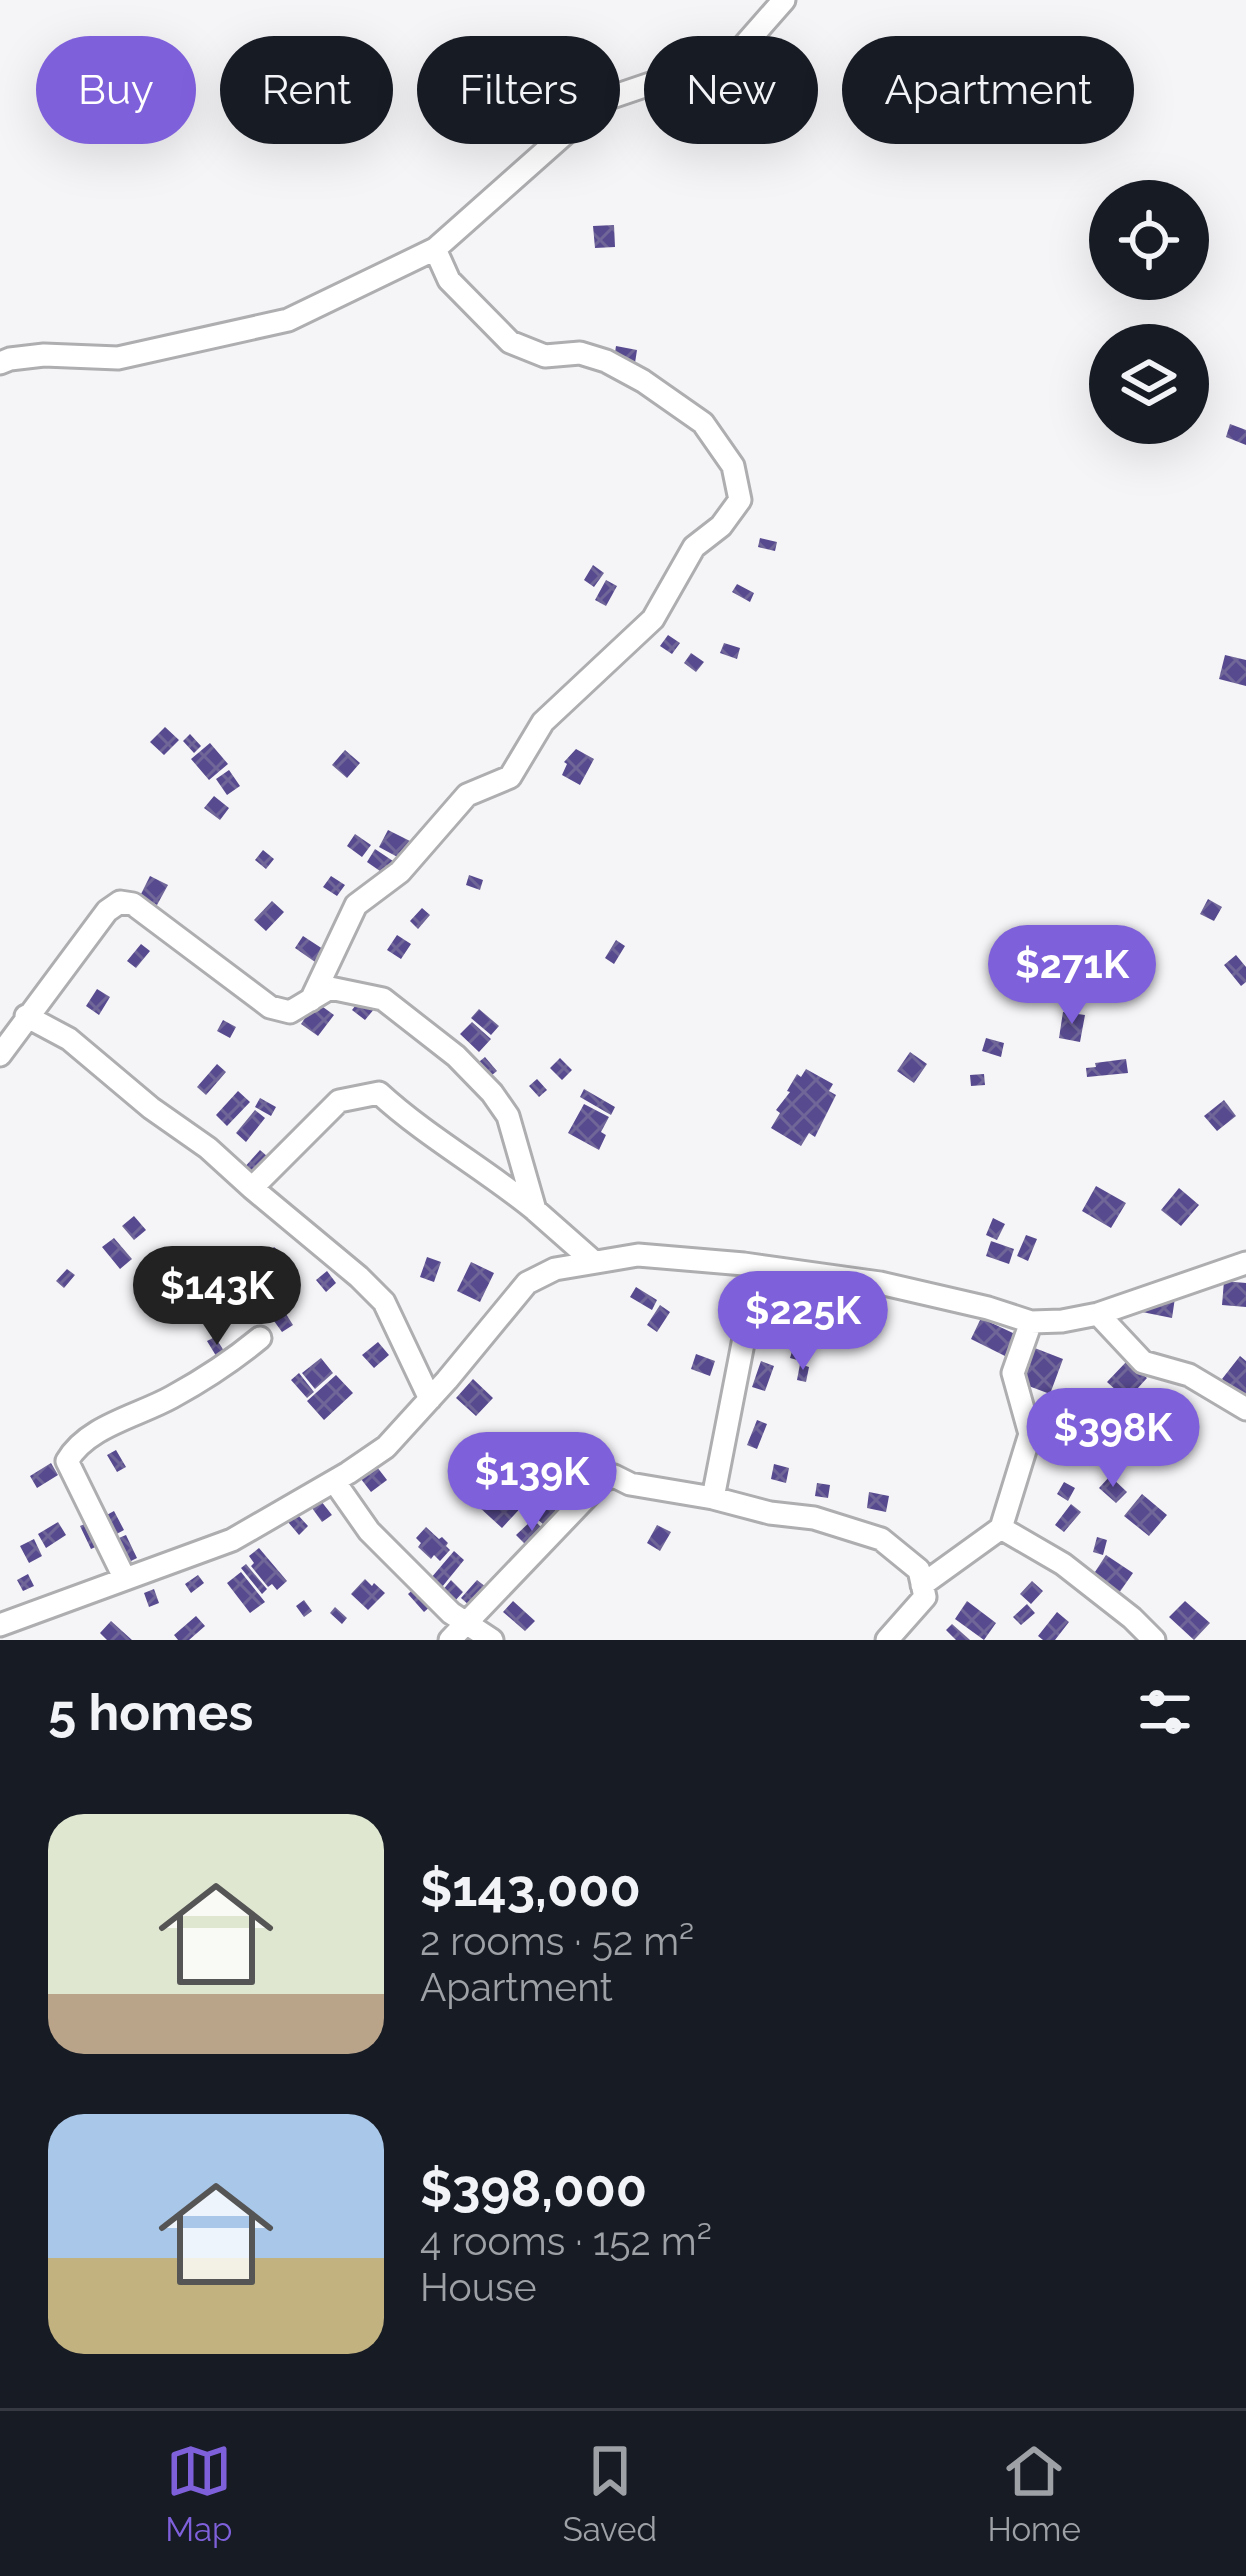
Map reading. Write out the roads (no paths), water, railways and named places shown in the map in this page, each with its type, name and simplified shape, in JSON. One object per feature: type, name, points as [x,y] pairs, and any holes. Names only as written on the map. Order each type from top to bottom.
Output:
[{"type":"street","points":[[0,363],[44,355],[118,358],[288,320],[435,249],[603,100],[724,59],[741,49],[784,0]]},
{"type":"street","points":[[311,1000],[356,905],[400,872],[467,795],[510,777],[543,722],[653,620],[694,548],[721,526],[740,500],[733,466],[703,423],[606,361],[580,353],[545,356],[510,342],[449,280],[435,249]]},
{"type":"street","points":[[0,1055],[107,911],[119,902],[133,904],[270,1007],[290,1012],[330,988],[383,999],[456,1056],[492,1093],[508,1116],[535,1210]]},
{"type":"street","points":[[26,1016],[70,1039],[359,1277],[384,1302],[430,1399]]},
{"type":"street","points":[[252,1188],[339,1101],[379,1093],[499,1180],[594,1262]]},
{"type":"street","points":[[0,1625],[232,1540],[334,1481],[386,1447],[527,1282],[555,1269],[638,1255],[758,1266],[880,1283],[1031,1322],[1099,1313],[1246,1263]]},
{"type":"street","points":[[713,1498],[758,1266]]},
{"type":"street","points":[[1099,1313],[1143,1362],[1189,1375],[1246,1409]]},
{"type":"street","points":[[922,1585],[1001,1528],[1030,1434],[1013,1373],[1031,1322]]},
{"type":"street","points":[[125,1579],[67,1461],[76,1447],[167,1400],[260,1338]]},
{"type":"street","points":[[450,1640],[603,1480],[614,1476],[630,1484],[814,1518],[881,1539],[920,1570],[925,1597],[886,1640]]},
{"type":"street","points":[[334,1481],[369,1531],[451,1612],[492,1640]]},
{"type":"street","points":[[1001,1528],[1063,1564],[1154,1640]]}]
